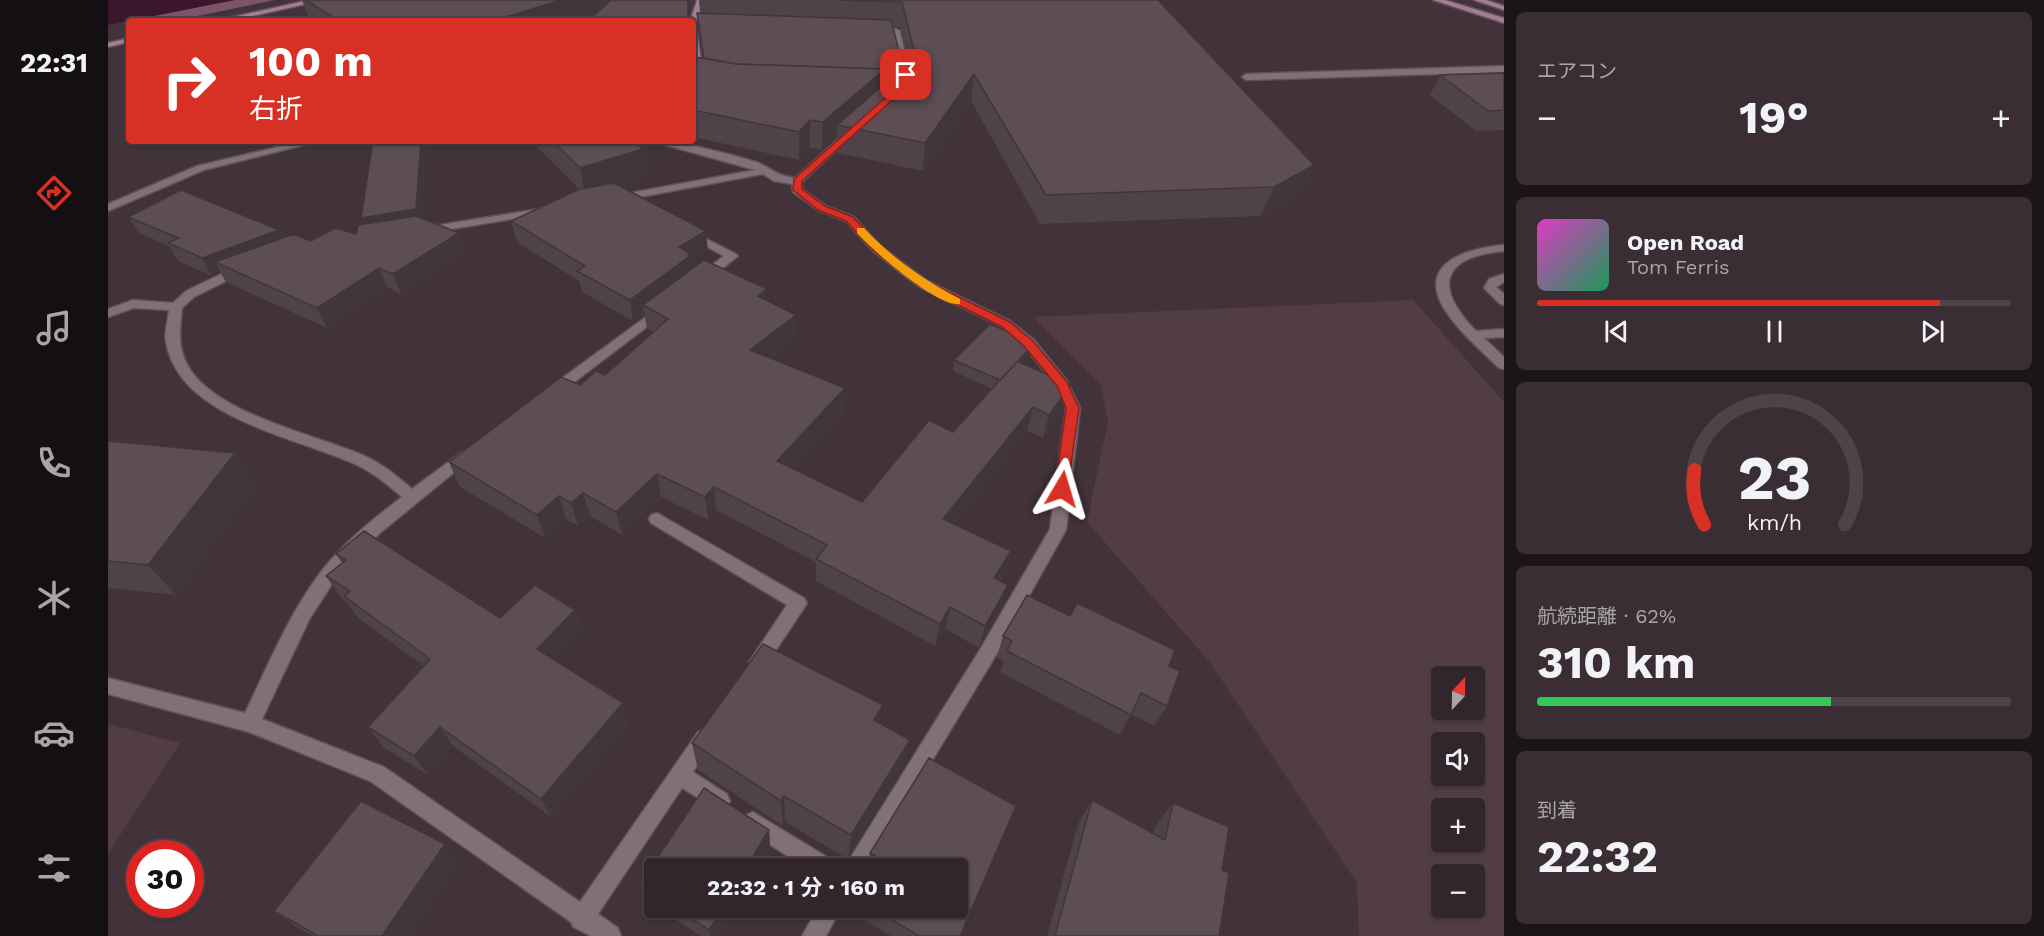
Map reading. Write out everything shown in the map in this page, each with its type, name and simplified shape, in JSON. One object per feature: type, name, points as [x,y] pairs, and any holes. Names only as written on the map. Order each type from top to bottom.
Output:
[{"type":"street","points":[[233,18],[320,0]]},
{"type":"street","points":[[695,18],[701,0]]},
{"type":"street","points":[[1437,0],[1504,21]]},
{"type":"street","points":[[1479,0],[1504,7]]},
{"type":"street","points":[[696,24],[705,24]]},
{"type":"street","points":[[861,30],[896,31],[906,75],[897,91]]},
{"type":"street","points":[[108,45],[126,41]]},
{"type":"street","points":[[1246,77],[1504,69]]},
{"type":"street","points":[[696,70],[700,79],[712,82]]},
{"type":"street","points":[[668,144],[754,165],[778,179],[797,181],[864,121]]},
{"type":"street","points":[[108,208],[201,168],[302,144]]},
{"type":"street","points":[[642,208],[616,199],[764,171]]},
{"type":"street","points":[[797,181],[797,190],[822,208],[850,219],[876,248],[922,283],[1013,331],[1029,344],[1062,384],[1073,408],[1058,530],[987,654],[861,858]]},
{"type":"street","points":[[418,232],[554,209]]},
{"type":"street","points":[[534,405],[732,256],[682,230]]},
{"type":"street","points":[[1504,248],[1482,250],[1451,262],[1445,273],[1443,286],[1451,310],[1504,365]]},
{"type":"street","points":[[251,263],[190,294],[176,307],[170,343],[182,372],[207,396],[247,416],[361,460],[412,497]]},
{"type":"street","points":[[1504,278],[1493,282],[1490,288],[1504,301]]},
{"type":"street","points":[[108,313],[133,304],[176,307]]},
{"type":"street","points":[[1475,335],[1504,333]]},
{"type":"street","points":[[250,723],[314,598],[345,556],[412,497],[478,448]]},
{"type":"street","points":[[657,519],[798,603],[746,679]]},
{"type":"street","points":[[108,686],[250,723],[377,774],[581,919],[610,936]]},
{"type":"street","points":[[581,919],[713,727]]},
{"type":"street","points":[[680,775],[809,858]]},
{"type":"street","points":[[813,936],[824,918]]},
{"type":"shaded area","points":[[108,0],[234,0],[143,18],[126,18],[126,21],[108,25]]},
{"type":"shaded area","points":[[235,0],[275,0],[188,18],[144,18]]},
{"type":"shaded area","points":[[1413,300],[1504,402],[1504,936],[1359,936],[1357,883],[1209,661],[1087,522],[1108,422],[1101,385],[1033,317]]},
{"type":"shaded area","points":[[108,724],[180,743],[108,854]]},
{"type":"building","points":[[306,0],[562,0],[502,18],[334,18]]},
{"type":"building","points":[[611,0],[688,0],[688,18],[591,18]]},
{"type":"building","points":[[839,0],[1158,0],[1314,165],[1274,187],[1046,195],[974,74],[925,143],[837,125],[905,66],[914,50],[902,2]]},
{"type":"building","points":[[697,13],[891,20],[901,59],[894,70],[736,64],[704,58]]},
{"type":"building","points":[[696,57],[736,64],[885,69],[823,122],[810,120],[799,132],[696,111]]},
{"type":"building","points":[[1504,73],[1504,110],[1488,111],[1440,75]]},
{"type":"building","points":[[373,144],[421,144],[416,209],[361,218]]},
{"type":"building","points":[[556,144],[637,144],[643,149],[580,168]]},
{"type":"building","points":[[614,183],[706,231],[679,247],[691,255],[630,300],[577,271],[585,266],[511,221],[580,189]]},
{"type":"building","points":[[181,190],[279,230],[202,258],[168,243],[179,238],[128,217]]},
{"type":"building","points":[[416,216],[459,233],[393,274],[379,268],[317,308],[215,262],[288,236],[295,235],[311,241],[335,228],[356,234],[358,225]]},
{"type":"building","points":[[704,260],[767,289],[758,296],[796,315],[750,350],[845,388],[777,461],[862,502],[929,420],[953,432],[1017,361],[1071,385],[1049,415],[1033,407],[943,519],[1011,551],[994,578],[1008,585],[985,626],[950,607],[940,624],[816,559],[827,545],[714,487],[705,497],[657,474],[616,512],[583,493],[571,503],[559,496],[537,515],[449,462],[561,377],[580,385],[596,371],[605,375],[668,319],[643,305]]},
{"type":"building","points":[[990,324],[1029,341],[1033,345],[1000,380],[954,360]]},
{"type":"building","points":[[108,441],[235,453],[148,565],[108,561]]},
{"type":"building","points":[[364,531],[500,618],[535,585],[575,610],[537,649],[623,703],[541,799],[440,727],[414,756],[368,727],[430,659],[344,596],[350,591],[326,576],[346,560],[336,554]]},
{"type":"building","points":[[1027,595],[1070,616],[1077,603],[1175,650],[1169,666],[1180,671],[1167,706],[1141,693],[1131,715],[1007,651],[1012,641],[1003,636]]},
{"type":"building","points":[[763,644],[883,705],[874,720],[910,740],[851,835],[784,796],[781,801],[692,743]]},
{"type":"building","points":[[929,758],[1016,806],[968,917],[968,858],[876,858],[870,853]]},
{"type":"building","points":[[704,788],[769,830],[752,858],[657,858]]},
{"type":"building","points":[[1092,800],[1165,840],[1173,803],[1229,827],[1222,870],[1229,873],[1219,936],[1055,936]]},
{"type":"building","points":[[361,801],[445,844],[382,936],[318,936],[274,911]]},
{"type":"building","points":[[690,918],[717,918],[709,930]]},
{"type":"building","points":[[889,918],[968,918],[960,936],[919,936]]},
{"type":"slow traffic","points":[[860,230],[876,248],[922,283],[956,302]]},
{"type":"route","points":[[906,75],[897,91],[797,181],[797,190],[822,208],[850,219],[876,248],[922,283],[965,306],[1006,324],[1029,344],[1062,384],[1073,408],[1062,489]]}]
